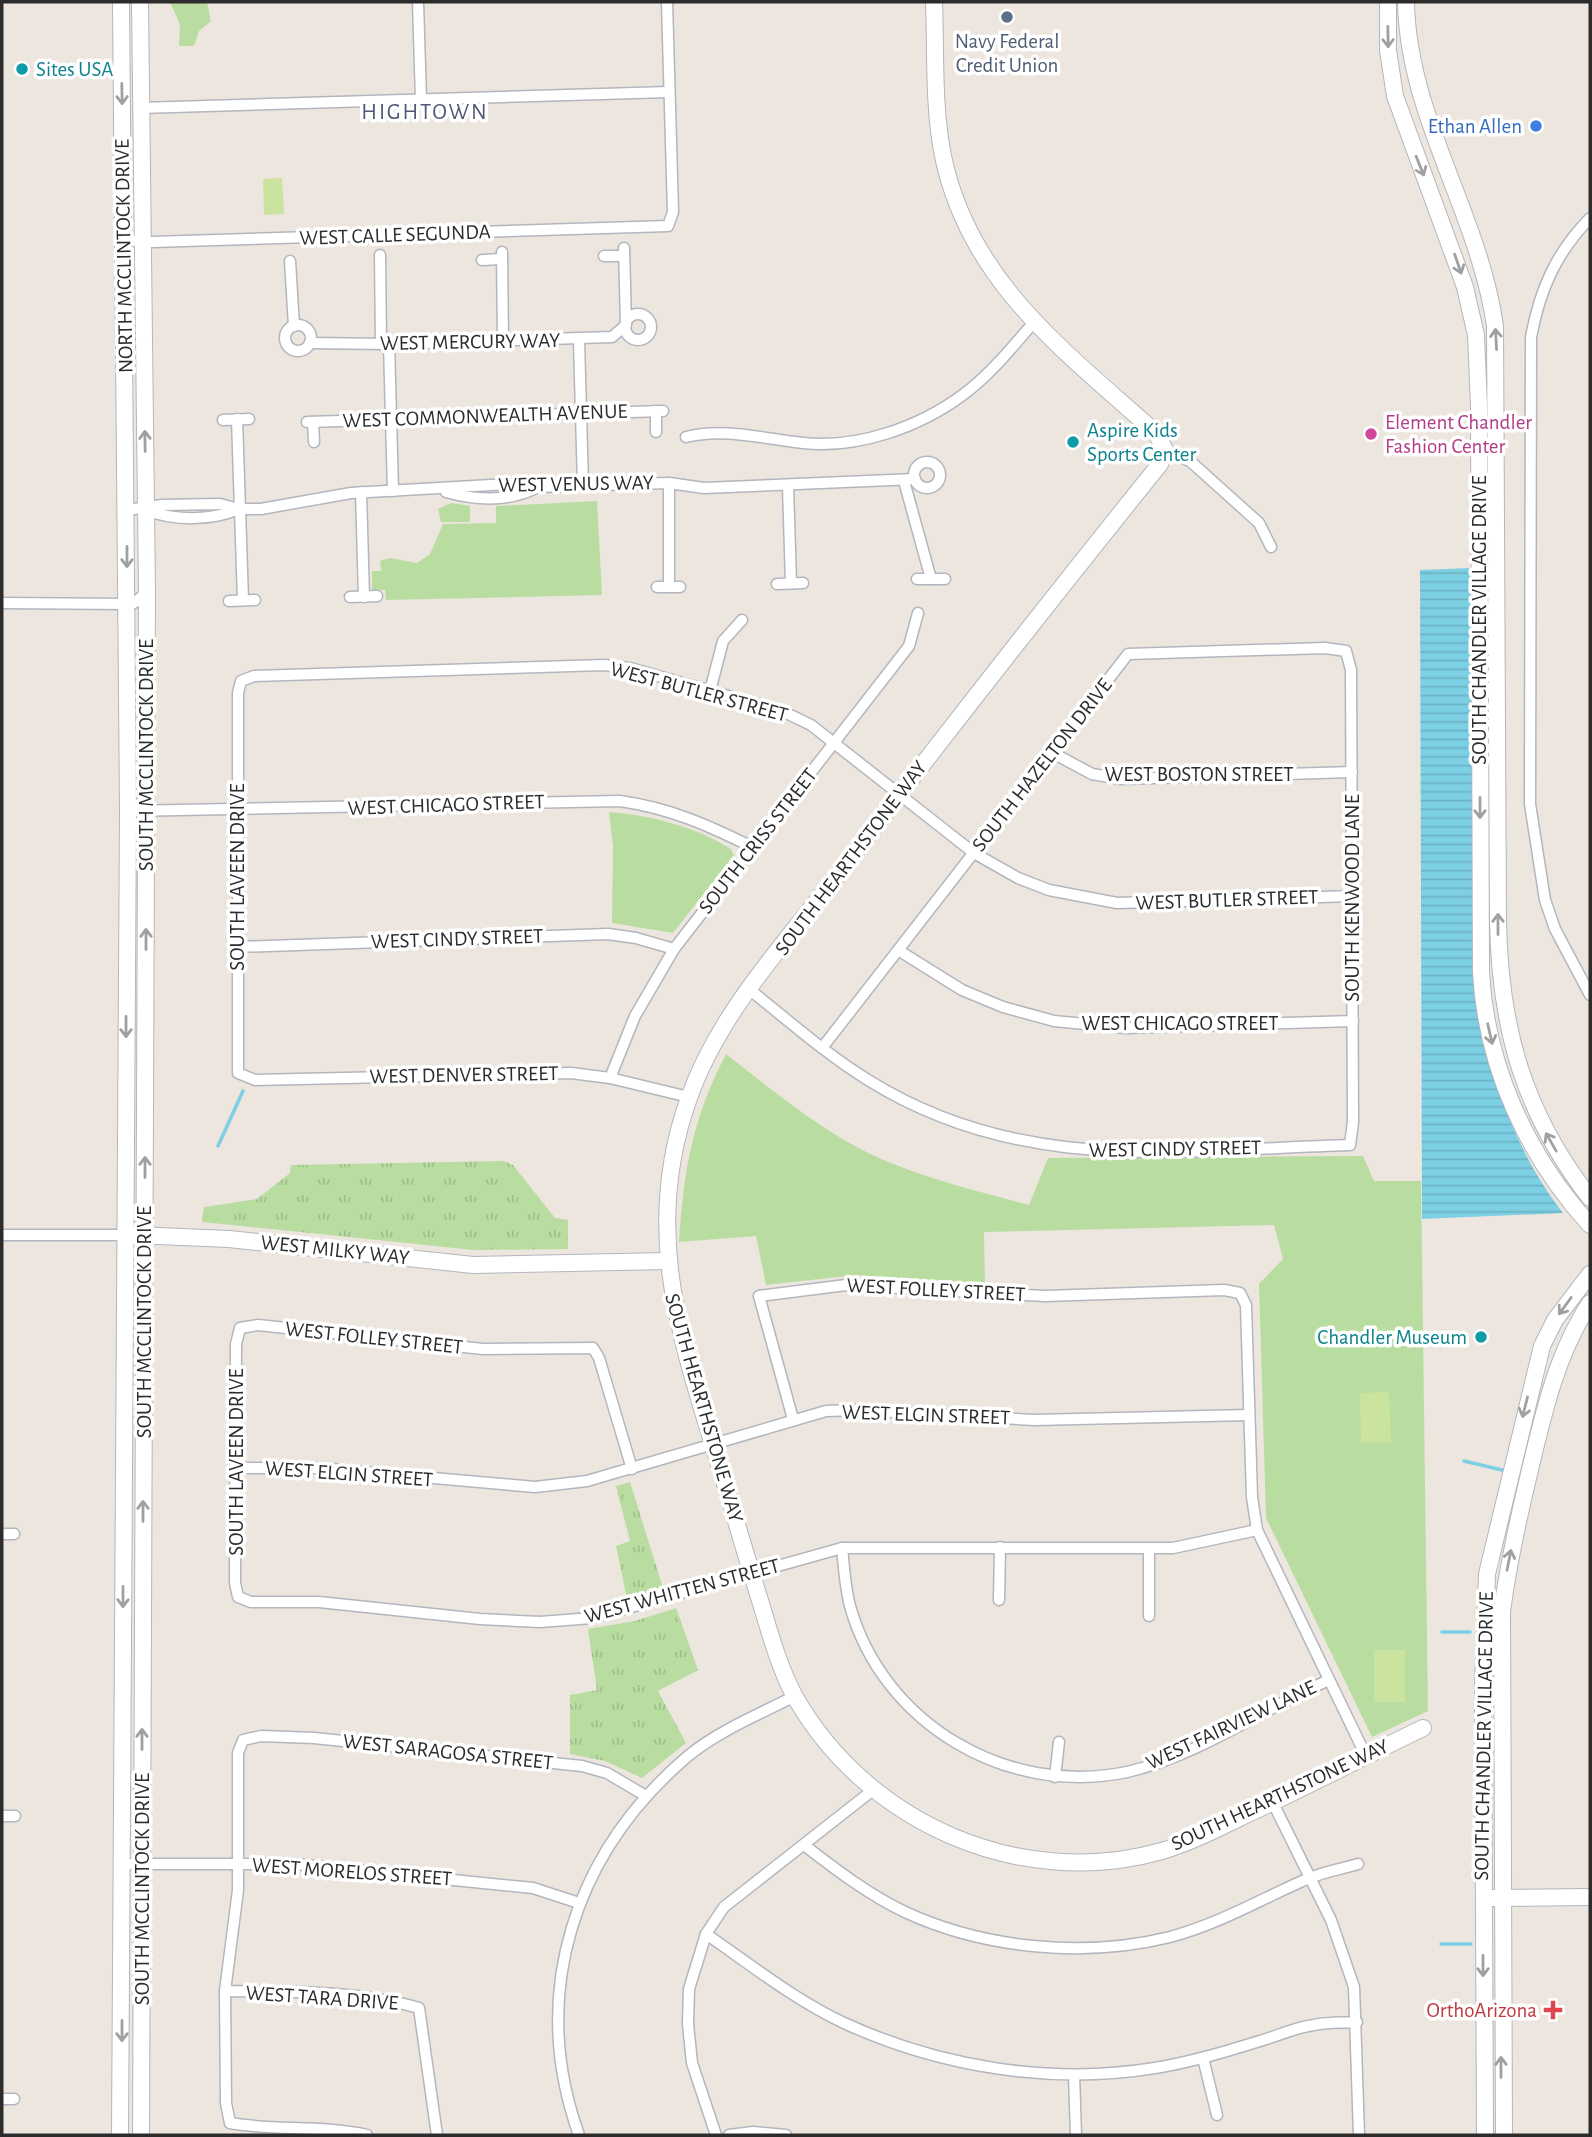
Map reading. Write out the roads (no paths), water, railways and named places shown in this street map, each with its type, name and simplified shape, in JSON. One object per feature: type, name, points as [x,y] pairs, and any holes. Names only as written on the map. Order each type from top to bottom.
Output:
[{"type":"street","name":"NORTH MCCLINTOCK DRIVE","points":[[121,2],[127,510]]},
{"type":"street","name":"NORTH MCCLINTOCK DRIVE","points":[[140,2],[146,510]]},
{"type":"street","points":[[418,2],[421,100]]},
{"type":"street","points":[[140,108],[669,92],[667,2]]},
{"type":"street","points":[[934,2],[941,142],[953,195],[983,259],[1035,321],[1156,433],[1165,450],[1190,461],[1259,523],[1271,547]]},
{"type":"street","name":"SOUTH CHANDLER VILLAGE DRIVE","points":[[1388,2],[1390,72],[1400,114],[1459,267],[1476,335],[1481,972],[1484,1010],[1499,1070],[1521,1124],[1558,1187],[1590,1225]]},
{"type":"street","name":"SOUTH CHANDLER VILLAGE DRIVE","points":[[1406,2],[1412,63],[1429,124],[1485,273],[1495,326],[1498,922],[1502,996],[1513,1053],[1530,1099],[1552,1144],[1590,1198]]},
{"type":"street","points":[[1390,72],[1412,63]]},
{"type":"street","name":"WEST CALLE SEGUNDA","points":[[122,240],[142,243],[668,226],[673,212],[669,92]]},
{"type":"street","points":[[1590,218],[1556,259],[1539,297],[1531,337],[1530,643],[1530,804],[1537,861],[1555,929],[1590,995]]},
{"type":"street","name":"WEST MERCURY WAY","points":[[294,326],[285,334],[288,346],[300,351],[310,343],[503,342],[612,337],[626,325],[624,252],[604,256]]},
{"type":"street","points":[[127,510],[146,510],[162,505],[209,504],[239,509],[284,506],[361,492],[393,491],[380,255]]},
{"type":"street","points":[[482,260],[502,256],[503,342]]},
{"type":"street","points":[[290,261],[294,326],[306,328],[310,343]]},
{"type":"street","points":[[686,438],[717,432],[818,444],[877,436],[925,417],[964,394],[989,372],[1035,321]]},
{"type":"street","points":[[579,340],[583,486]]},
{"type":"street","name":"WEST COMMONWEALTH AVENUE","points":[[314,442],[310,422],[659,411],[656,432]]},
{"type":"street","points":[[237,419],[243,600]]},
{"type":"street","points":[[223,420],[249,419]]},
{"type":"street","name":"SOUTH HEARTHSTONE WAY","points":[[1165,450],[1160,464],[900,794],[750,990],[721,1033],[689,1097],[672,1171],[666,1224],[668,1261],[680,1338],[772,1640],[795,1696],[822,1736],[873,1790],[912,1817],[956,1839],[1013,1856],[1060,1861],[1110,1860],[1160,1851],[1273,1803],[1423,1728]]},
{"type":"street","name":"WEST VENUS WAY","points":[[393,491],[436,489],[476,498],[501,498],[538,487],[669,483],[704,488],[909,480],[931,579]]},
{"type":"street","points":[[669,483],[666,505],[669,587]]},
{"type":"street","points":[[777,584],[797,583],[788,486]]},
{"type":"street","points":[[361,492],[364,597]]},
{"type":"street","points":[[209,504],[209,517]]},
{"type":"street","points":[[146,510],[163,517],[220,517],[239,509]]},
{"type":"street","name":"SOUTH MCCLINTOCK DRIVE","points":[[120,2135],[128,811],[127,510]]},
{"type":"street","name":"SOUTH MCCLINTOCK DRIVE","points":[[141,2135],[146,510]]},
{"type":"street","points":[[917,579],[945,579]]},
{"type":"street","points":[[2,603],[127,604],[134,603],[147,593]]},
{"type":"street","points":[[350,597],[377,596]]},
{"type":"street","points":[[229,601],[255,600]]},
{"type":"street","name":"SOUTH CRISS STREET","points":[[610,1078],[635,1016],[674,949],[909,646],[918,613]]},
{"type":"street","points":[[710,691],[723,641],[742,620]]},
{"type":"street","name":"SOUTH HAZELTON DRIVE","points":[[821,1048],[1128,654],[1325,648],[1346,651]]},
{"type":"street","name":"SOUTH KENWOOD LANE","points":[[1346,651],[1352,670],[1354,896],[1350,1145]]},
{"type":"street","name":"WEST BUTLER STREET","points":[[241,681],[254,676],[604,665],[630,668],[784,712],[811,725],[974,853],[1018,878],[1049,890],[1096,901],[1354,896]]},
{"type":"street","name":"SOUTH LAVEEN DRIVE","points":[[238,1073],[241,681]]},
{"type":"street","name":"WEST BOSTON STREET","points":[[1051,752],[1092,774],[1121,779],[1352,772]]},
{"type":"street","name":"WEST CHICAGO STREET","points":[[128,811],[238,811],[620,801],[655,806],[698,820],[754,848]]},
{"type":"street","name":"WEST CINDY STREET","points":[[237,947],[608,934],[636,938],[674,949]]},
{"type":"street","name":"WEST CHICAGO STREET","points":[[898,950],[962,990],[1003,1007],[1054,1021],[1126,1028],[1353,1021]]},
{"type":"street","name":"WEST CINDY STREET","points":[[750,990],[821,1048],[892,1094],[959,1122],[1008,1138],[1060,1148],[1130,1153],[1350,1145]]},
{"type":"street","name":"WEST DENVER STREET","points":[[238,1073],[255,1080],[533,1072],[610,1078],[689,1097]]},
{"type":"street","name":"WEST MILKY WAY","points":[[2,1235],[217,1238],[473,1265],[668,1261]]},
{"type":"street","name":"SOUTH CHANDLER VILLAGE DRIVE","points":[[1485,2135],[1483,1650],[1486,1574],[1542,1346],[1555,1320],[1590,1274]]},
{"type":"street","name":"WEST FOLLEY STREET","points":[[793,1419],[760,1296],[846,1285],[1045,1296],[1224,1290],[1240,1293],[1246,1305],[1249,1415]]},
{"type":"street","name":"SOUTH CHANDLER VILLAGE DRIVE","points":[[1504,2135],[1501,1650],[1507,1575],[1546,1404],[1564,1352],[1590,1303]]},
{"type":"street","name":"WEST FOLLEY STREET","points":[[240,1328],[258,1325],[483,1349],[593,1348],[632,1469]]},
{"type":"street","name":"SOUTH LAVEEN DRIVE","points":[[238,1597],[235,1583],[236,1344],[240,1328]]},
{"type":"street","name":"WEST ELGIN STREET","points":[[236,1468],[320,1468],[535,1487],[587,1481],[826,1411],[857,1410],[1034,1420],[1249,1415]]},
{"type":"street","points":[[1249,1415],[1252,1497],[1257,1530],[1366,1756]]},
{"type":"street","name":"WEST WHITTEN STREET","points":[[238,1597],[251,1602],[319,1602],[480,1619],[540,1622],[592,1618],[842,1548],[1149,1549],[1196,1546],[1257,1530]]},
{"type":"street","points":[[2,1534],[15,1534]]},
{"type":"street","points":[[999,1601],[1000,1547]]},
{"type":"street","name":"WEST FAIRVIEW LANE","points":[[842,1548],[850,1607],[868,1650],[888,1683],[921,1720],[958,1747],[1008,1766],[1055,1777],[1094,1777],[1128,1772],[1159,1762],[1329,1680]]},
{"type":"street","points":[[1149,1549],[1149,1616]]},
{"type":"street","points":[[579,2135],[561,2064],[559,1991],[566,1945],[579,1903],[599,1862],[646,1796],[690,1754],[795,1696]]},
{"type":"street","name":"WEST SARAGOSA STREET","points":[[239,1864],[238,1753],[243,1740],[261,1736],[314,1738],[582,1766],[607,1773],[646,1796]]},
{"type":"street","points":[[1055,1777],[1059,1742]]},
{"type":"street","points":[[716,2135],[692,2063],[688,2024],[689,1989],[706,1934],[724,1906],[873,1790]]},
{"type":"street","points":[[1273,1803],[1345,1956],[1354,1987],[1359,2135]]},
{"type":"street","points":[[2,1816],[15,1816]]},
{"type":"street","points":[[804,1844],[840,1873],[904,1912],[955,1931],[1019,1945],[1091,1947],[1170,1936],[1232,1916],[1309,1878],[1358,1864]]},
{"type":"street","name":"WEST MORELOS STREET","points":[[122,1864],[295,1864],[533,1888],[579,1903]]},
{"type":"street","points":[[239,1864],[225,1991],[226,2103],[230,2123],[254,2127],[319,2128],[366,2135]]},
{"type":"street","points":[[1483,1898],[1590,1897]]},
{"type":"street","points":[[706,1934],[788,1991],[844,2022],[900,2045],[955,2060],[1008,2070],[1074,2075],[1154,2068],[1203,2059],[1313,2025],[1356,2022]]},
{"type":"street","name":"WEST TARA DRIVE","points":[[225,1991],[304,1992],[419,2008],[437,2135]]},
{"type":"street","points":[[1203,2059],[1217,2115]]},
{"type":"street","points":[[1074,2075],[1076,2135]]},
{"type":"street","points":[[2,2099],[14,2099]]},
{"type":"street","points":[[729,2135],[753,2132],[786,2135]]},
{"type":"water","points":[[1471,568],[1474,988],[1486,1048],[1516,1135],[1545,1188],[1563,1213],[1422,1219],[1420,570]]},
{"type":"waterway","points":[[218,1146],[243,1091]]},
{"type":"waterway","points":[[1464,1461],[1502,1470]]},
{"type":"waterway","points":[[1442,1632],[1470,1632]]},
{"type":"waterway","points":[[1441,1944],[1471,1944]]},
{"type":"place","name":"Navy Federal Credit Union","points":[[1007,17]]},
{"type":"place","name":"Sites USA","points":[[22,69]]},
{"type":"place","name":"Ethan Allen","points":[[1536,126]]},
{"type":"place","name":"Element Chandler Fashion Center","points":[[1371,434]]},
{"type":"place","name":"Aspire Kids Sports Center","points":[[1073,442]]},
{"type":"place","name":"Chandler Museum","points":[[1481,1337]]},
{"type":"place","name":"OrthoArizona","points":[[1553,2010]]},
{"type":"district","name":"HIGHTOWN","points":[[425,112]]}]
